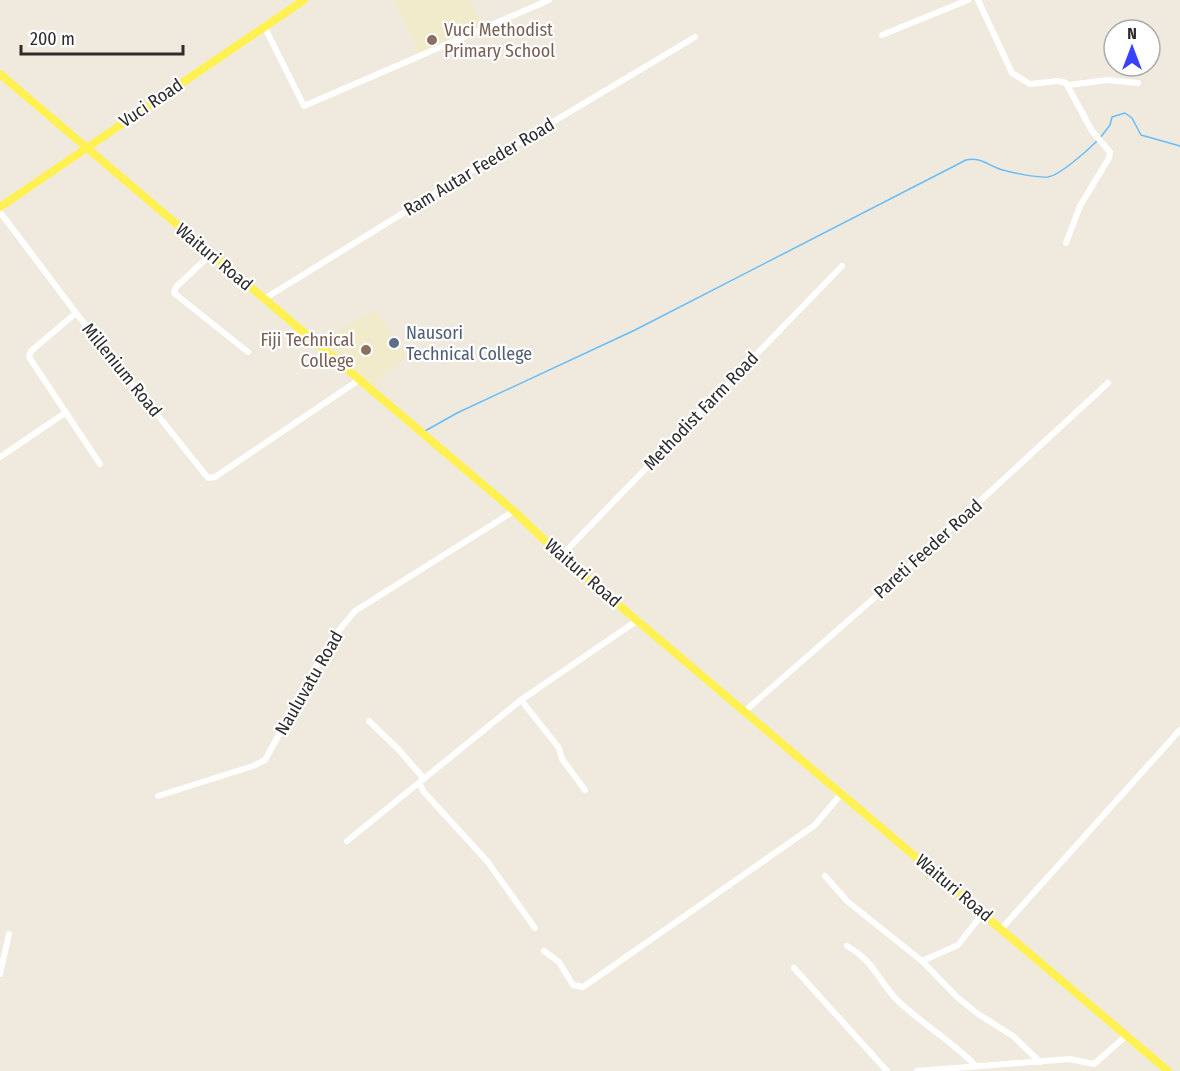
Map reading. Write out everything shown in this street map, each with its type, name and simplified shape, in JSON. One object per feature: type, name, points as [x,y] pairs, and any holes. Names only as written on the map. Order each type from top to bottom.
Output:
[{"type":"main road","name":"Vuci Road","points":[[0,207],[303,0]]},
{"type":"main road","name":"Waituri Road","points":[[0,74],[514,511],[561,556],[1168,1071]]},
{"type":"street","points":[[264,26],[304,106],[549,0]]},
{"type":"street","points":[[882,35],[968,0]]},
{"type":"street","points":[[978,0],[1012,73],[1030,84],[1058,81],[1069,85],[1107,80],[1138,83]]},
{"type":"street","name":"Ram Autar Feeder Road","points":[[264,299],[484,163],[695,37]]},
{"type":"street","points":[[1066,243],[1080,206],[1110,155],[1082,114],[1069,85]]},
{"type":"street","name":"Millenium Road","points":[[0,212],[76,314],[208,478],[215,477],[359,380]]},
{"type":"street","points":[[211,254],[176,287],[174,293],[248,351]]},
{"type":"street","name":"Methodist Farm Road","points":[[561,556],[842,266]]},
{"type":"street","name":"Millenium Road","points":[[65,413],[32,365],[29,354],[76,314]]},
{"type":"street","name":"Pareti Feeder Road","points":[[745,711],[889,585],[1108,383]]},
{"type":"street","points":[[0,457],[65,413],[100,464]]},
{"type":"street","name":"Nauluvatu Road","points":[[158,796],[253,766],[265,760],[331,640],[355,611],[514,511]]},
{"type":"street","points":[[347,841],[521,699],[638,620]]},
{"type":"street","points":[[521,699],[559,748],[562,759],[585,789]]},
{"type":"street","points":[[369,721],[399,750],[421,781],[424,792],[487,861],[535,928]]},
{"type":"street","points":[[1002,928],[1180,730]]},
{"type":"street","points":[[544,951],[555,959],[573,985],[583,987],[815,825],[842,794]]},
{"type":"street","points":[[825,876],[848,902],[922,961],[957,997],[978,1014],[1013,1036],[1040,1062]]},
{"type":"street","points":[[922,961],[958,945],[983,913]]},
{"type":"street","points":[[0,974],[9,934]]},
{"type":"street","points":[[847,946],[872,964],[896,999],[960,1049],[976,1066]]},
{"type":"street","points":[[794,968],[887,1071]]},
{"type":"street","points":[[917,1071],[1075,1059],[1094,1064],[1126,1036]]},
{"type":"shaded area","name":"Vuci Methodist Primary School","points":[[394,0],[470,0],[482,26],[419,54]]},
{"type":"shaded area","name":"Fiji Technical College","points":[[375,310],[408,357],[372,386],[319,342]]},
{"type":"waterway","points":[[1100,138],[1110,125],[1112,117],[1125,113],[1132,118],[1141,135],[1180,146]]},
{"type":"waterway","points":[[425,431],[457,413],[635,330],[966,160],[978,160],[1015,173],[1048,177],[1066,167],[1097,141]]},
{"type":"place","name":"Vuci Methodist Primary School","points":[[432,40]]},
{"type":"place","name":"Nausori Technical College","points":[[394,343]]},
{"type":"place","name":"Fiji Technical College","points":[[366,350]]}]
